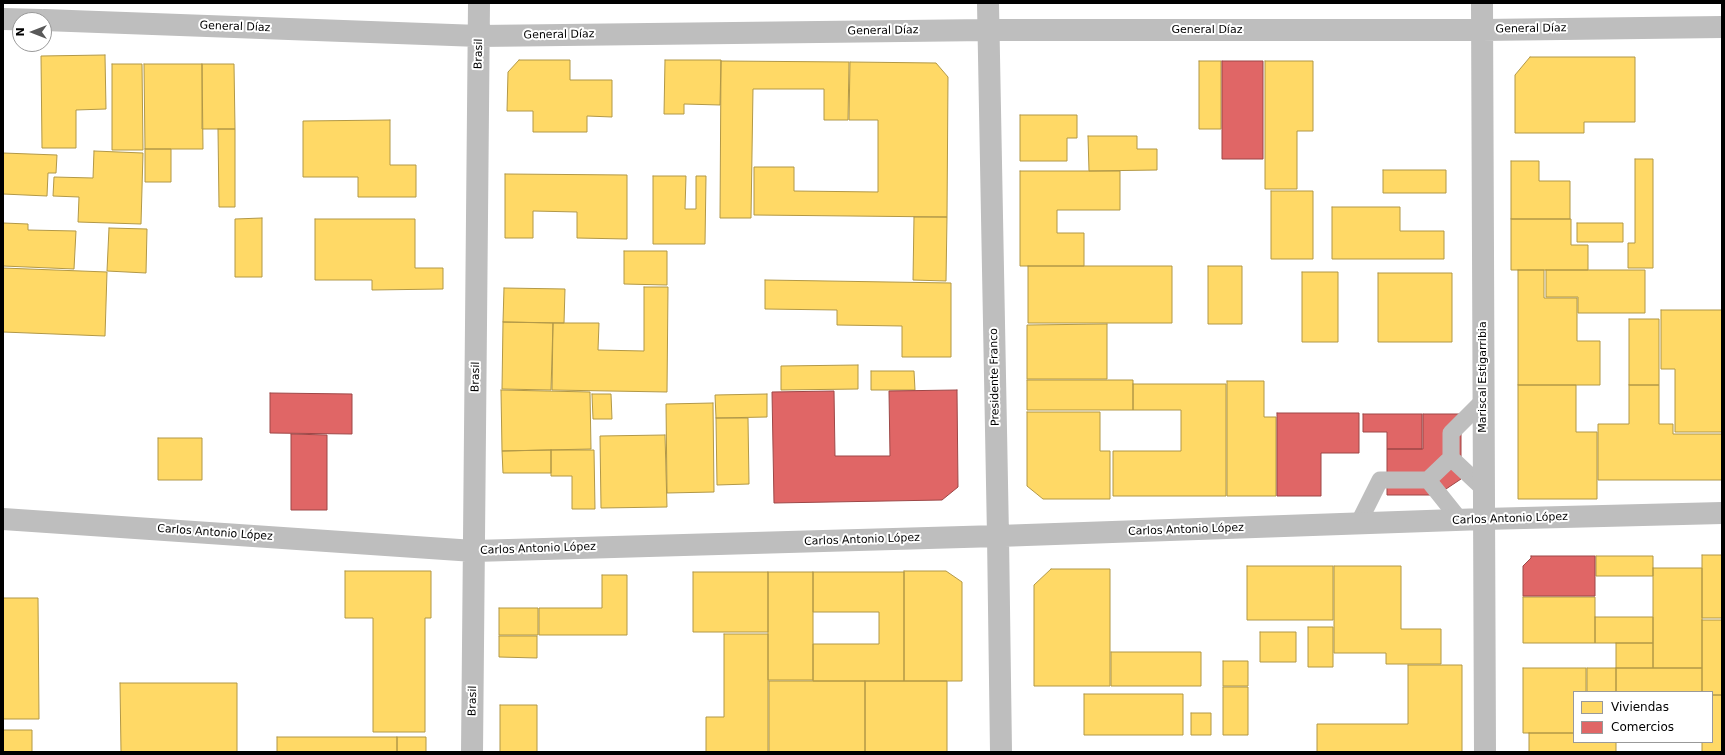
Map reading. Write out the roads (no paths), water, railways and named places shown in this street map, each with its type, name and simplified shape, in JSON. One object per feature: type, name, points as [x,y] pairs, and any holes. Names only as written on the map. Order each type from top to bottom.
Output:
[{"type":"street","name":"Brasil","points":[[472,752],[479,3]]},
{"type":"street","name":"Presidente Franco","points":[[988,3],[1001,752]]},
{"type":"street","name":"Mariscal Estigarribia","points":[[1482,3],[1485,752]]},
{"type":"street","name":"General Díaz","points":[[52,20],[479,36],[988,30],[1482,30],[1722,27]]},
{"type":"street","name":"Carlos Antonio López","points":[[3,519],[474,551],[998,536],[1484,519],[1722,513]]},
{"type":"lane","points":[[1483,401],[1451,433],[1451,458],[1484,490]]},
{"type":"lane","points":[[1358,524],[1380,480],[1428,480],[1451,458]]},
{"type":"lane","points":[[1428,480],[1460,520]]}]
